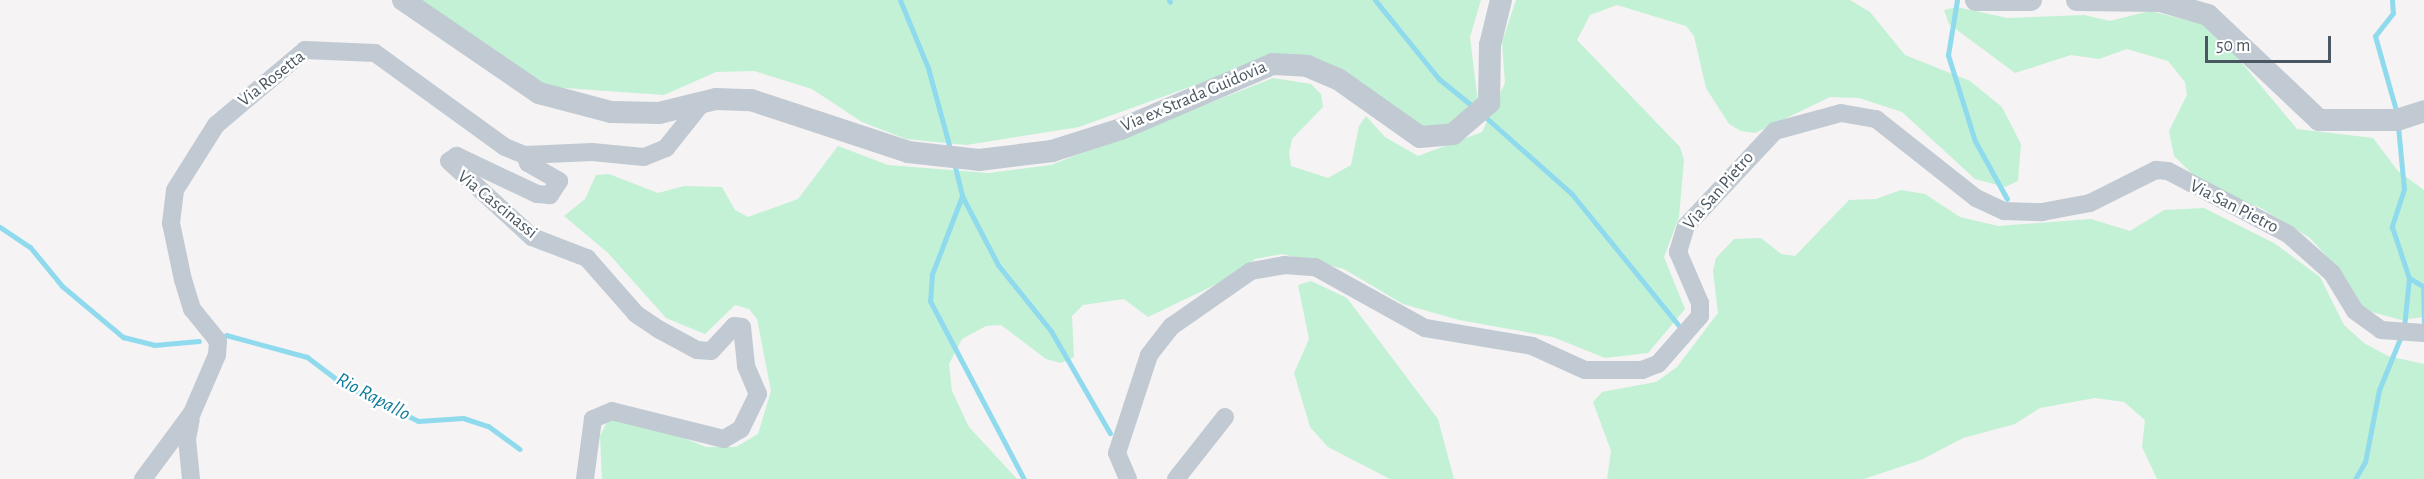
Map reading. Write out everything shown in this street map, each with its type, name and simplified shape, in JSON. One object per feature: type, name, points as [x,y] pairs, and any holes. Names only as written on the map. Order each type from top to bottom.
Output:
[{"type":"street","name":"Via ex Strada Guidovia","points":[[403,0],[539,93],[611,112],[659,113],[702,103],[751,100],[908,152],[979,160],[1052,151],[1120,129],[1273,64],[1324,72],[1354,88],[1402,129],[1420,137],[1445,136],[1467,126],[1489,103],[1490,45],[1501,0]]},
{"type":"street","points":[[1976,0],[2031,0]]},
{"type":"street","points":[[2077,0],[2160,1],[2208,15],[2319,120],[2379,121],[2424,111]]},
{"type":"street","name":"Via Rosetta","points":[[191,479],[187,440],[192,413],[218,341],[192,309],[183,280],[172,233],[174,190],[216,125],[305,50],[375,53],[505,147],[525,155],[592,152],[644,157],[673,141],[702,103]]},
{"type":"street","name":"Via San Pietro","points":[[1128,479],[1117,453],[1149,355],[1172,326],[1251,271],[1284,265],[1315,267],[1425,328],[1532,346],[1585,370],[1642,370],[1658,364],[1700,316],[1700,303],[1678,252],[1686,226],[1775,131],[1841,113],[1876,119],[1976,198],[2004,211],[2042,212],[2090,203],[2156,170],[2168,171],[2288,234],[2332,273],[2355,311],[2381,330],[2424,333]]},
{"type":"street","name":"Via Cascinassi","points":[[525,155],[528,163],[559,181],[550,195],[537,194],[457,156],[449,161],[532,237],[587,258],[636,314],[660,330],[697,350],[711,351],[734,326],[742,327],[746,366],[758,394],[741,429],[724,439],[612,411],[593,419],[585,479]]},
{"type":"street","name":"Via Rosetta","points":[[143,479],[192,413]]},
{"type":"street","points":[[1176,479],[1225,417]]},
{"type":"green space","points":[[419,0],[1481,0],[1470,37],[1478,103],[1464,122],[1428,130],[1278,55],[1079,127],[966,145],[906,139],[862,122],[812,89],[754,71],[716,72],[664,95],[536,86]]},
{"type":"green space","points":[[1516,0],[1850,0],[1870,12],[1905,55],[1970,81],[2002,107],[2021,144],[2018,181],[2005,187],[1975,179],[1902,112],[1859,98],[1830,97],[1755,133],[1741,131],[1729,124],[1706,88],[1694,36],[1686,26],[1617,5],[1590,15],[1577,40],[1680,147],[1684,160],[1679,217],[1664,257],[1685,309],[1648,353],[1605,358],[1553,337],[1459,320],[1403,304],[1344,269],[1282,254],[1255,259],[1219,283],[1148,317],[1124,299],[1083,305],[1072,316],[1074,357],[1061,363],[1046,359],[1001,325],[986,326],[962,339],[949,364],[952,391],[969,427],[1017,479],[602,479],[600,436],[609,418],[652,425],[706,447],[736,447],[758,434],[771,391],[757,319],[749,309],[735,305],[705,334],[666,318],[608,253],[564,216],[585,199],[596,175],[609,174],[658,193],[684,186],[722,187],[735,210],[748,217],[798,199],[838,146],[888,165],[988,173],[1051,165],[1273,78],[1311,84],[1321,94],[1323,107],[1292,139],[1289,153],[1291,166],[1328,178],[1351,165],[1359,126],[1366,116],[1385,137],[1418,156],[1482,132],[1505,83],[1502,42]]},
{"type":"green space","points":[[1957,7],[2007,18],[2084,15],[2110,21],[2150,11],[2211,26],[2297,129],[2373,138],[2398,171],[2424,190],[2424,317],[2401,320],[2372,312],[2358,303],[2340,271],[2310,238],[2261,208],[2205,186],[2174,156],[2169,131],[2187,95],[2185,82],[2168,61],[2127,49],[2099,59],[2071,55],[2015,73],[1949,24],[1944,10]]},
{"type":"green space","points":[[1901,190],[1925,194],[1960,217],[1998,226],[2091,219],[2130,231],[2164,210],[2204,208],[2274,243],[2320,277],[2344,325],[2364,343],[2388,356],[2424,364],[2424,479],[2157,479],[2142,447],[2145,420],[2124,402],[2095,398],[2040,408],[2015,424],[1963,438],[1921,460],[1864,479],[1607,479],[1611,451],[1593,402],[1602,392],[1656,382],[1677,367],[1718,313],[1713,271],[1716,258],[1734,239],[1761,238],[1781,254],[1795,256],[1849,200],[1876,199]]},
{"type":"green space","points":[[1311,281],[1347,298],[1438,419],[1454,479],[1390,479],[1328,447],[1310,427],[1294,373],[1309,339],[1298,285]]},
{"type":"waterway","points":[[900,0],[928,68],[951,152]]},
{"type":"waterway","points":[[1375,0],[1439,79],[1476,109]]},
{"type":"waterway","points":[[1957,0],[1948,55],[1975,141],[2007,199]]},
{"type":"waterway","points":[[2392,0],[2393,13],[2375,36],[2397,114]]},
{"type":"waterway","points":[[1483,115],[1571,193],[1679,326]]},
{"type":"waterway","points":[[2398,126],[2404,189],[2392,227],[2409,278],[2404,327]]},
{"type":"waterway","points":[[954,163],[962,196],[932,274],[930,301],[1024,479]]},
{"type":"waterway","points":[[962,196],[998,265],[1051,331],[1110,433]]},
{"type":"waterway","name":"Rio Rapallo","points":[[0,227],[30,247],[62,286],[123,337],[154,345],[199,341]]},
{"type":"waterway","points":[[2409,278],[2423,286],[2424,327]]},
{"type":"waterway","name":"Rio Rapallo","points":[[226,335],[307,357],[344,385],[418,421],[463,418],[488,426],[520,449]]},
{"type":"waterway","points":[[2355,479],[2365,462],[2379,390],[2401,336]]}]
